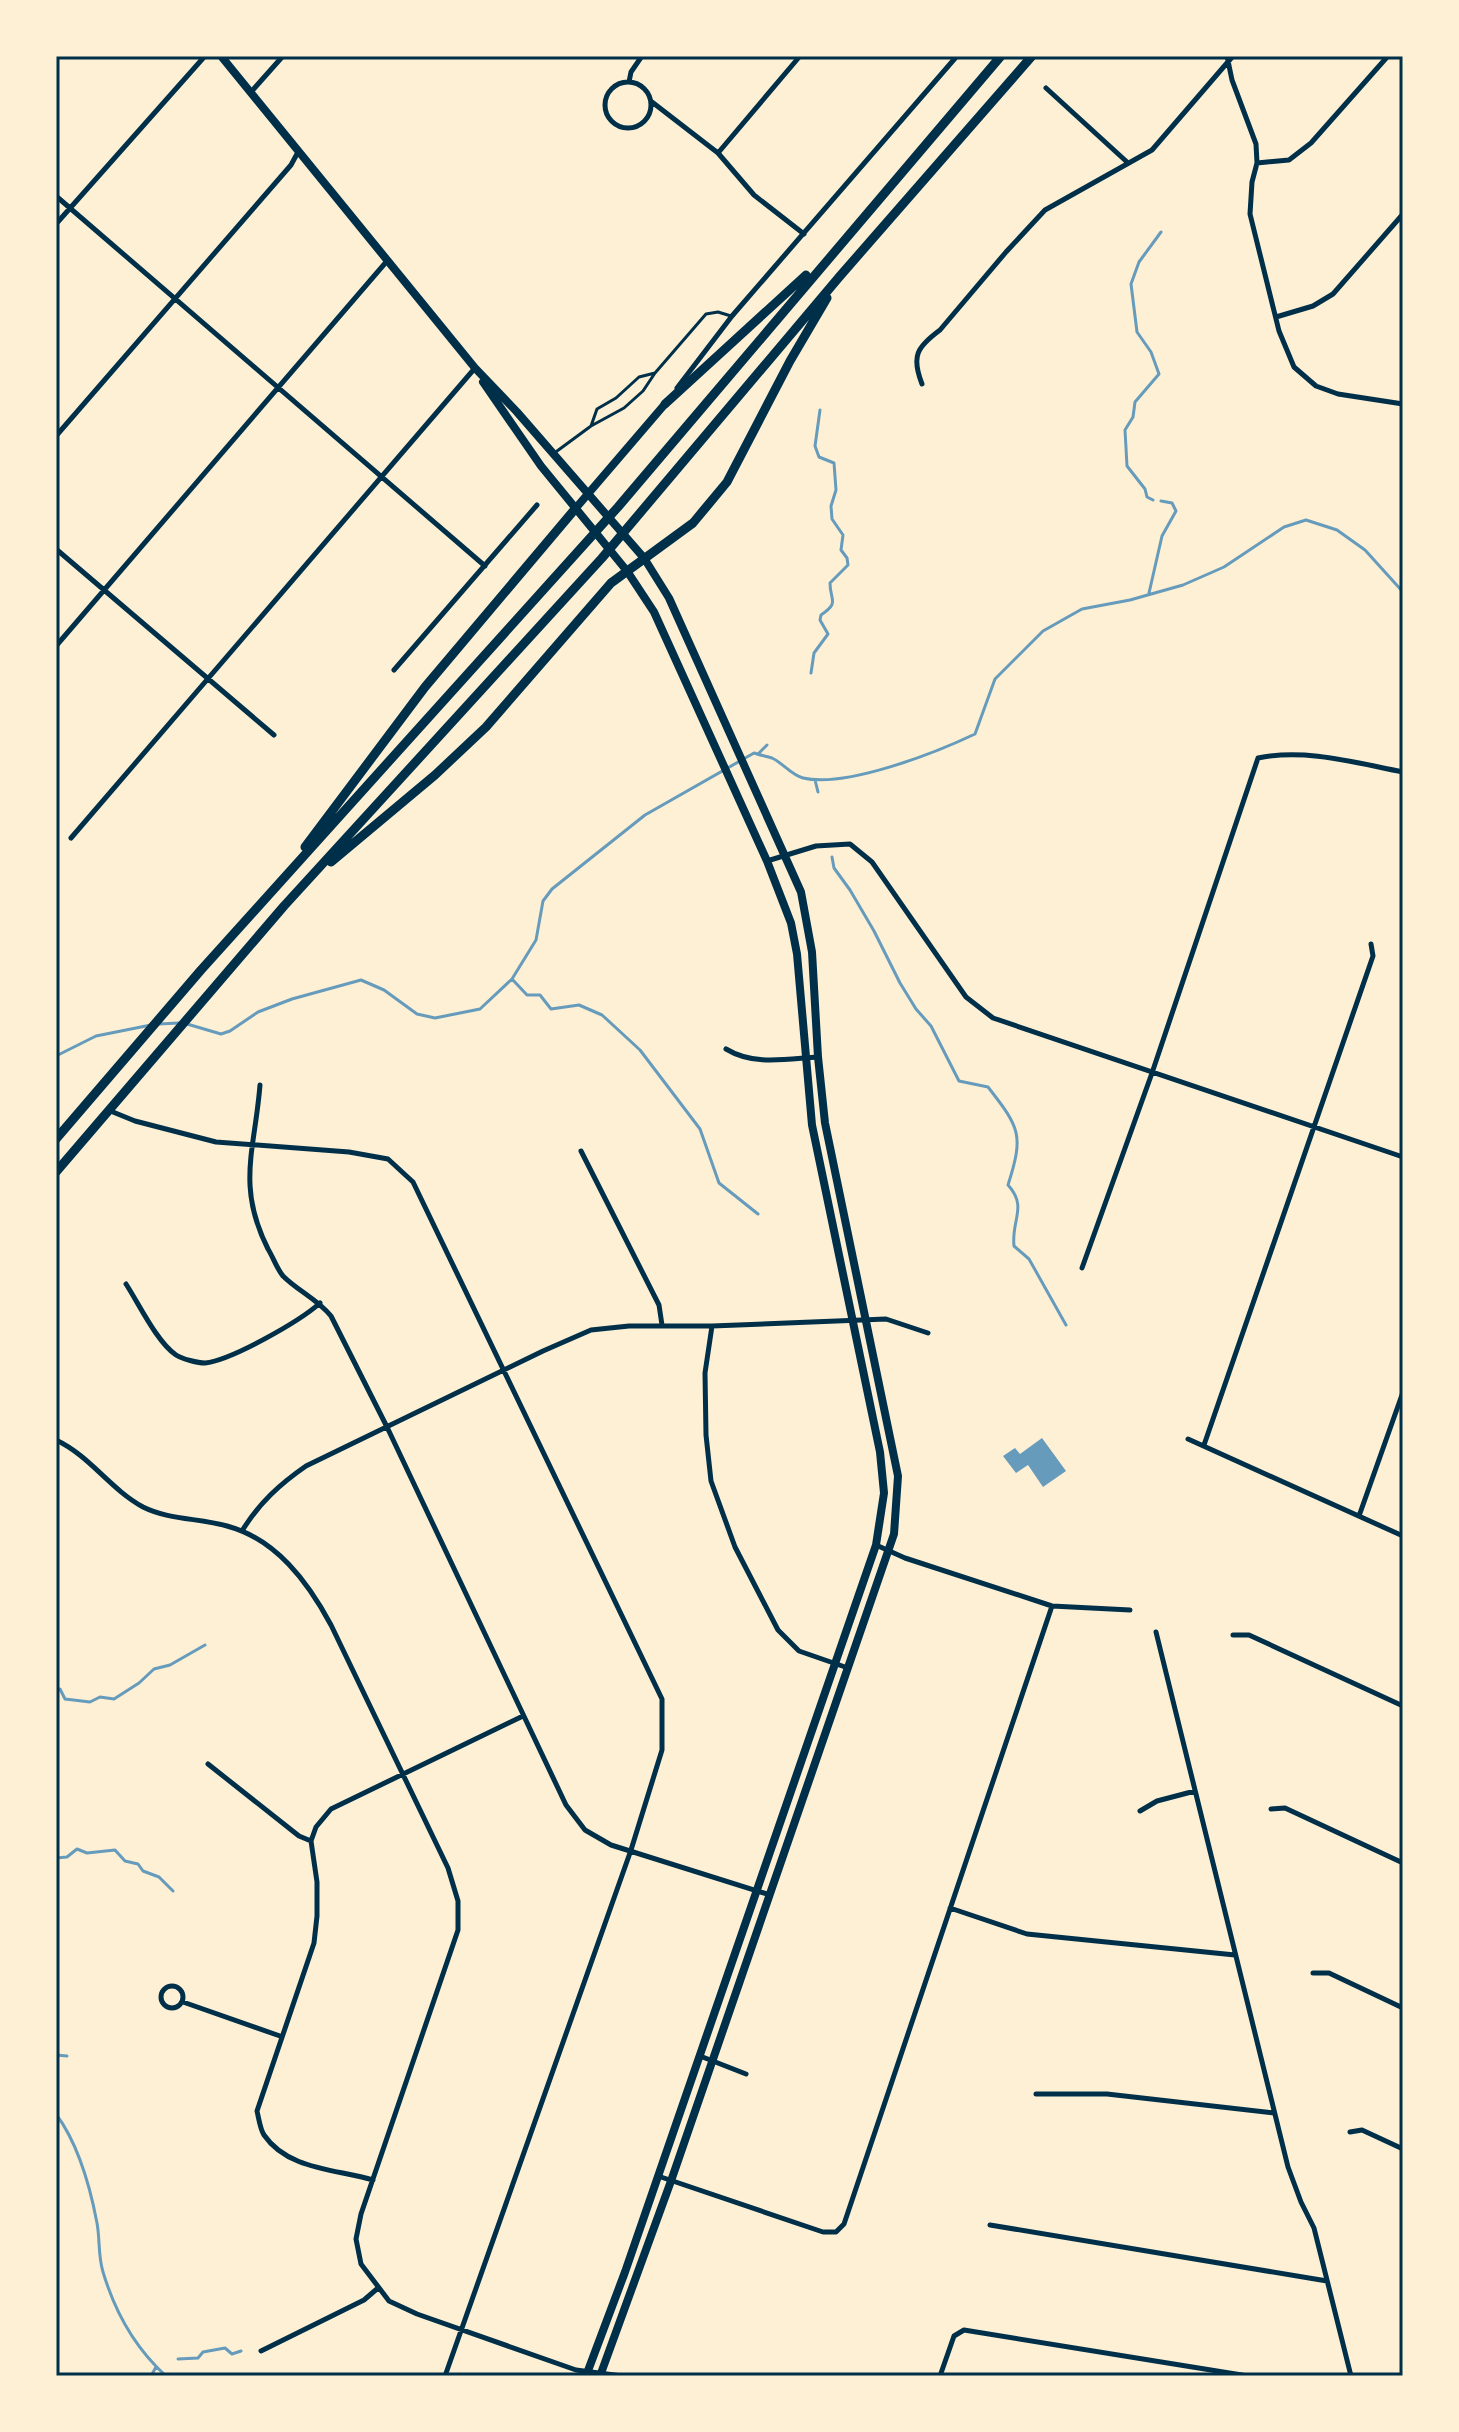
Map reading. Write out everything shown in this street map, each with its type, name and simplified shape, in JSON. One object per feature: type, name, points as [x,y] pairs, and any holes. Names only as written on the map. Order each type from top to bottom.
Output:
[{"type":"highway","points":[[56,1139],[201,970],[618,507],[1001,56]]},
{"type":"highway","points":[[56,1172],[284,906],[602,558],[840,276],[1032,56]]},
{"type":"highway","points":[[665,404],[832,252]]},
{"type":"highway","points":[[284,906],[486,727],[611,583],[693,523],[727,482],[790,361],[840,276]]},
{"type":"highway","points":[[270,893],[425,687],[575,509]]},
{"type":"main road","points":[[221,56],[475,368],[644,558],[669,598],[751,776],[786,855],[808,919],[825,1123],[898,1476],[898,1506],[889,1551],[601,2374]]},
{"type":"main road","points":[[475,368],[525,445],[627,571],[654,612],[767,861],[791,923],[797,954],[812,1125],[884,1478],[883,1510],[876,1545],[587,2374]]},
{"type":"main road","points":[[575,509],[665,404]]},
{"type":"main road","points":[[525,445],[553,454]]},
{"type":"street","points":[[56,224],[205,56]]},
{"type":"street","points":[[251,92],[283,56]]},
{"type":"street","points":[[629,82],[631,72],[642,56]]},
{"type":"street","points":[[718,153],[800,56]]},
{"type":"street","points":[[665,404],[732,316],[957,56]]},
{"type":"street","points":[[1257,163],[1289,160],[1311,143],[1388,56]]},
{"type":"street","points":[[1229,58],[1232,80],[1256,144],[1257,163],[1250,214],[1276,317],[1294,367],[1316,386],[1338,394],[1403,404]]},
{"type":"street","points":[[922,384],[915,367],[916,355],[927,339],[940,330],[1045,210],[1152,150],[1229,58]]},
{"type":"street","points":[[629,82],[640,85],[649,94],[651,111],[641,125],[625,129],[611,121],[605,109],[606,96],[619,83],[629,82]]},
{"type":"street","points":[[1046,88],[1127,162]]},
{"type":"street","points":[[651,102],[718,153],[754,195],[804,234]]},
{"type":"street","points":[[56,436],[291,165],[298,152]]},
{"type":"street","points":[[56,196],[485,566]]},
{"type":"street","points":[[1276,317],[1313,306],[1333,294],[1403,214]]},
{"type":"street","points":[[56,646],[387,261]]},
{"type":"street","points":[[71,838],[475,368]]},
{"type":"street","points":[[394,670],[537,505]]},
{"type":"street","points":[[56,549],[274,735]]},
{"type":"street","points":[[1082,1268],[1152,1073],[1258,758],[1277,754],[1326,757],[1403,772]]},
{"type":"street","points":[[767,861],[816,846],[850,844],[872,862],[966,997],[993,1018],[1403,1157]]},
{"type":"street","points":[[1204,1445],[1373,956],[1371,944]]},
{"type":"street","points":[[726,1049],[742,1058],[818,1057]]},
{"type":"street","points":[[260,1085],[249,1172],[251,1202],[261,1233],[282,1274],[320,1303],[331,1316],[566,1805],[585,1830],[611,1845],[770,1895]]},
{"type":"street","points":[[107,1110],[135,1121],[216,1142],[349,1152],[388,1159],[413,1182],[576,1526],[662,1699],[662,1750],[631,1850],[445,2376]]},
{"type":"street","points":[[581,1151],[659,1305],[662,1325]]},
{"type":"street","points":[[126,1284],[164,1343],[177,1357],[204,1363],[227,1356],[305,1317],[320,1303]]},
{"type":"street","points":[[242,1531],[279,1485],[306,1466],[591,1330],[886,1319],[928,1333]]},
{"type":"street","points":[[712,1326],[705,1373],[706,1435],[711,1481],[735,1547],[778,1630],[799,1651],[848,1668]]},
{"type":"street","points":[[1359,1516],[1403,1392]]},
{"type":"street","points":[[1188,1439],[1403,1536]]},
{"type":"street","points":[[56,1440],[80,1452],[114,1485],[142,1506],[175,1518],[242,1531],[286,1560],[312,1593],[331,1625],[448,1868],[458,1901],[458,1930],[361,2214],[356,2239],[361,2264],[389,2301],[417,2314],[587,2374],[622,2376]]},
{"type":"street","points":[[876,1545],[1052,1606],[1130,1610]]},
{"type":"street","points":[[658,2176],[823,2232],[836,2232],[844,2224],[1052,1606]]},
{"type":"street","points":[[1156,1632],[1288,2167],[1314,2228],[1351,2376]]},
{"type":"street","points":[[1233,1635],[1249,1635],[1403,1706]]},
{"type":"street","points":[[373,2180],[312,2166],[285,2156],[263,2134],[257,2111],[314,1943],[317,1882],[311,1841],[316,1827],[331,1809],[523,1716]]},
{"type":"street","points":[[208,1764],[299,1836],[311,1841]]},
{"type":"street","points":[[1140,1811],[1157,1801],[1195,1791]]},
{"type":"street","points":[[1271,1809],[1285,1808],[1403,1863]]},
{"type":"street","points":[[950,1908],[1027,1934],[1235,1955]]},
{"type":"street","points":[[1313,1973],[1329,1973],[1403,2008]]},
{"type":"street","points":[[171,1986],[177,1987],[183,2002],[168,2009],[163,2005],[161,1993],[171,1986]]},
{"type":"street","points":[[183,2002],[280,2036]]},
{"type":"street","points":[[699,2056],[746,2074]]},
{"type":"street","points":[[1036,2094],[1107,2094],[1274,2113]]},
{"type":"street","points":[[1350,2132],[1362,2130],[1403,2149]]},
{"type":"street","points":[[990,2225],[1327,2281]]},
{"type":"street","points":[[261,2351],[364,2300],[378,2288]]},
{"type":"street","points":[[940,2376],[954,2336],[961,2331],[1248,2376]]},
{"type":"lane","points":[[553,454],[591,426],[624,408],[643,391],[706,314],[718,312],[732,316]]},
{"type":"lane","points":[[591,426],[597,409],[616,398],[639,377],[655,373]]},
{"type":"water","points":[[1042,1438],[1066,1471],[1043,1487],[1028,1465],[1016,1473],[1003,1456],[1015,1448],[1020,1454]]},
{"type":"waterway","points":[[1153,500],[1147,497],[1145,489],[1127,466],[1125,430],[1133,417],[1135,402],[1159,374],[1151,352],[1137,332],[1131,284],[1139,262],[1161,232]]},
{"type":"waterway","points":[[811,673],[814,653],[828,634],[820,620],[833,601],[830,583],[848,565],[841,550],[843,535],[832,519],[831,506],[836,490],[834,463],[819,457],[815,446],[820,410]]},
{"type":"waterway","points":[[1149,593],[1162,536],[1176,511],[1172,503],[1161,501]]},
{"type":"waterway","points":[[187,1024],[221,1034],[258,1012],[361,980],[384,990],[417,1014],[435,1018],[480,1009],[512,979],[536,940],[543,901],[552,889],[645,815],[754,753],[772,758],[803,778],[821,780],[890,767],[958,742],[975,734],[995,679],[1043,631],[1082,609],[1183,585],[1224,567],[1284,527],[1306,520],[1337,530],[1365,550],[1403,592]]},
{"type":"waterway","points":[[758,754],[767,745]]},
{"type":"waterway","points":[[815,780],[818,792]]},
{"type":"waterway","points":[[832,857],[834,868],[874,931],[900,983],[931,1026],[959,1081],[988,1087],[1013,1123],[1017,1143],[1008,1185],[1018,1207],[1014,1246],[1029,1259],[1066,1325]]},
{"type":"waterway","points":[[512,979],[527,995],[540,995],[551,1009],[579,1005],[602,1015],[640,1050],[700,1129],[719,1183],[758,1214]]},
{"type":"waterway","points":[[159,1024],[179,1023]]},
{"type":"waterway","points":[[56,1056],[96,1036],[151,1025]]},
{"type":"waterway","points":[[56,1692],[60,1689],[65,1699],[90,1702],[100,1697],[114,1699],[154,1669],[170,1665],[205,1645]]},
{"type":"waterway","points":[[56,1858],[67,1857],[77,1849],[87,1853],[115,1850],[125,1861],[138,1864],[143,1871],[159,1877],[173,1891]]},
{"type":"waterway","points":[[56,2055],[67,2056]]},
{"type":"waterway","points":[[56,2114],[71,2139],[87,2180],[97,2223],[101,2266],[108,2287],[127,2328],[166,2376]]},
{"type":"waterway","points":[[178,2359],[198,2358],[203,2352],[225,2348],[232,2354],[241,2351]]},
{"type":"waterway","points":[[151,2376],[156,2367]]}]
